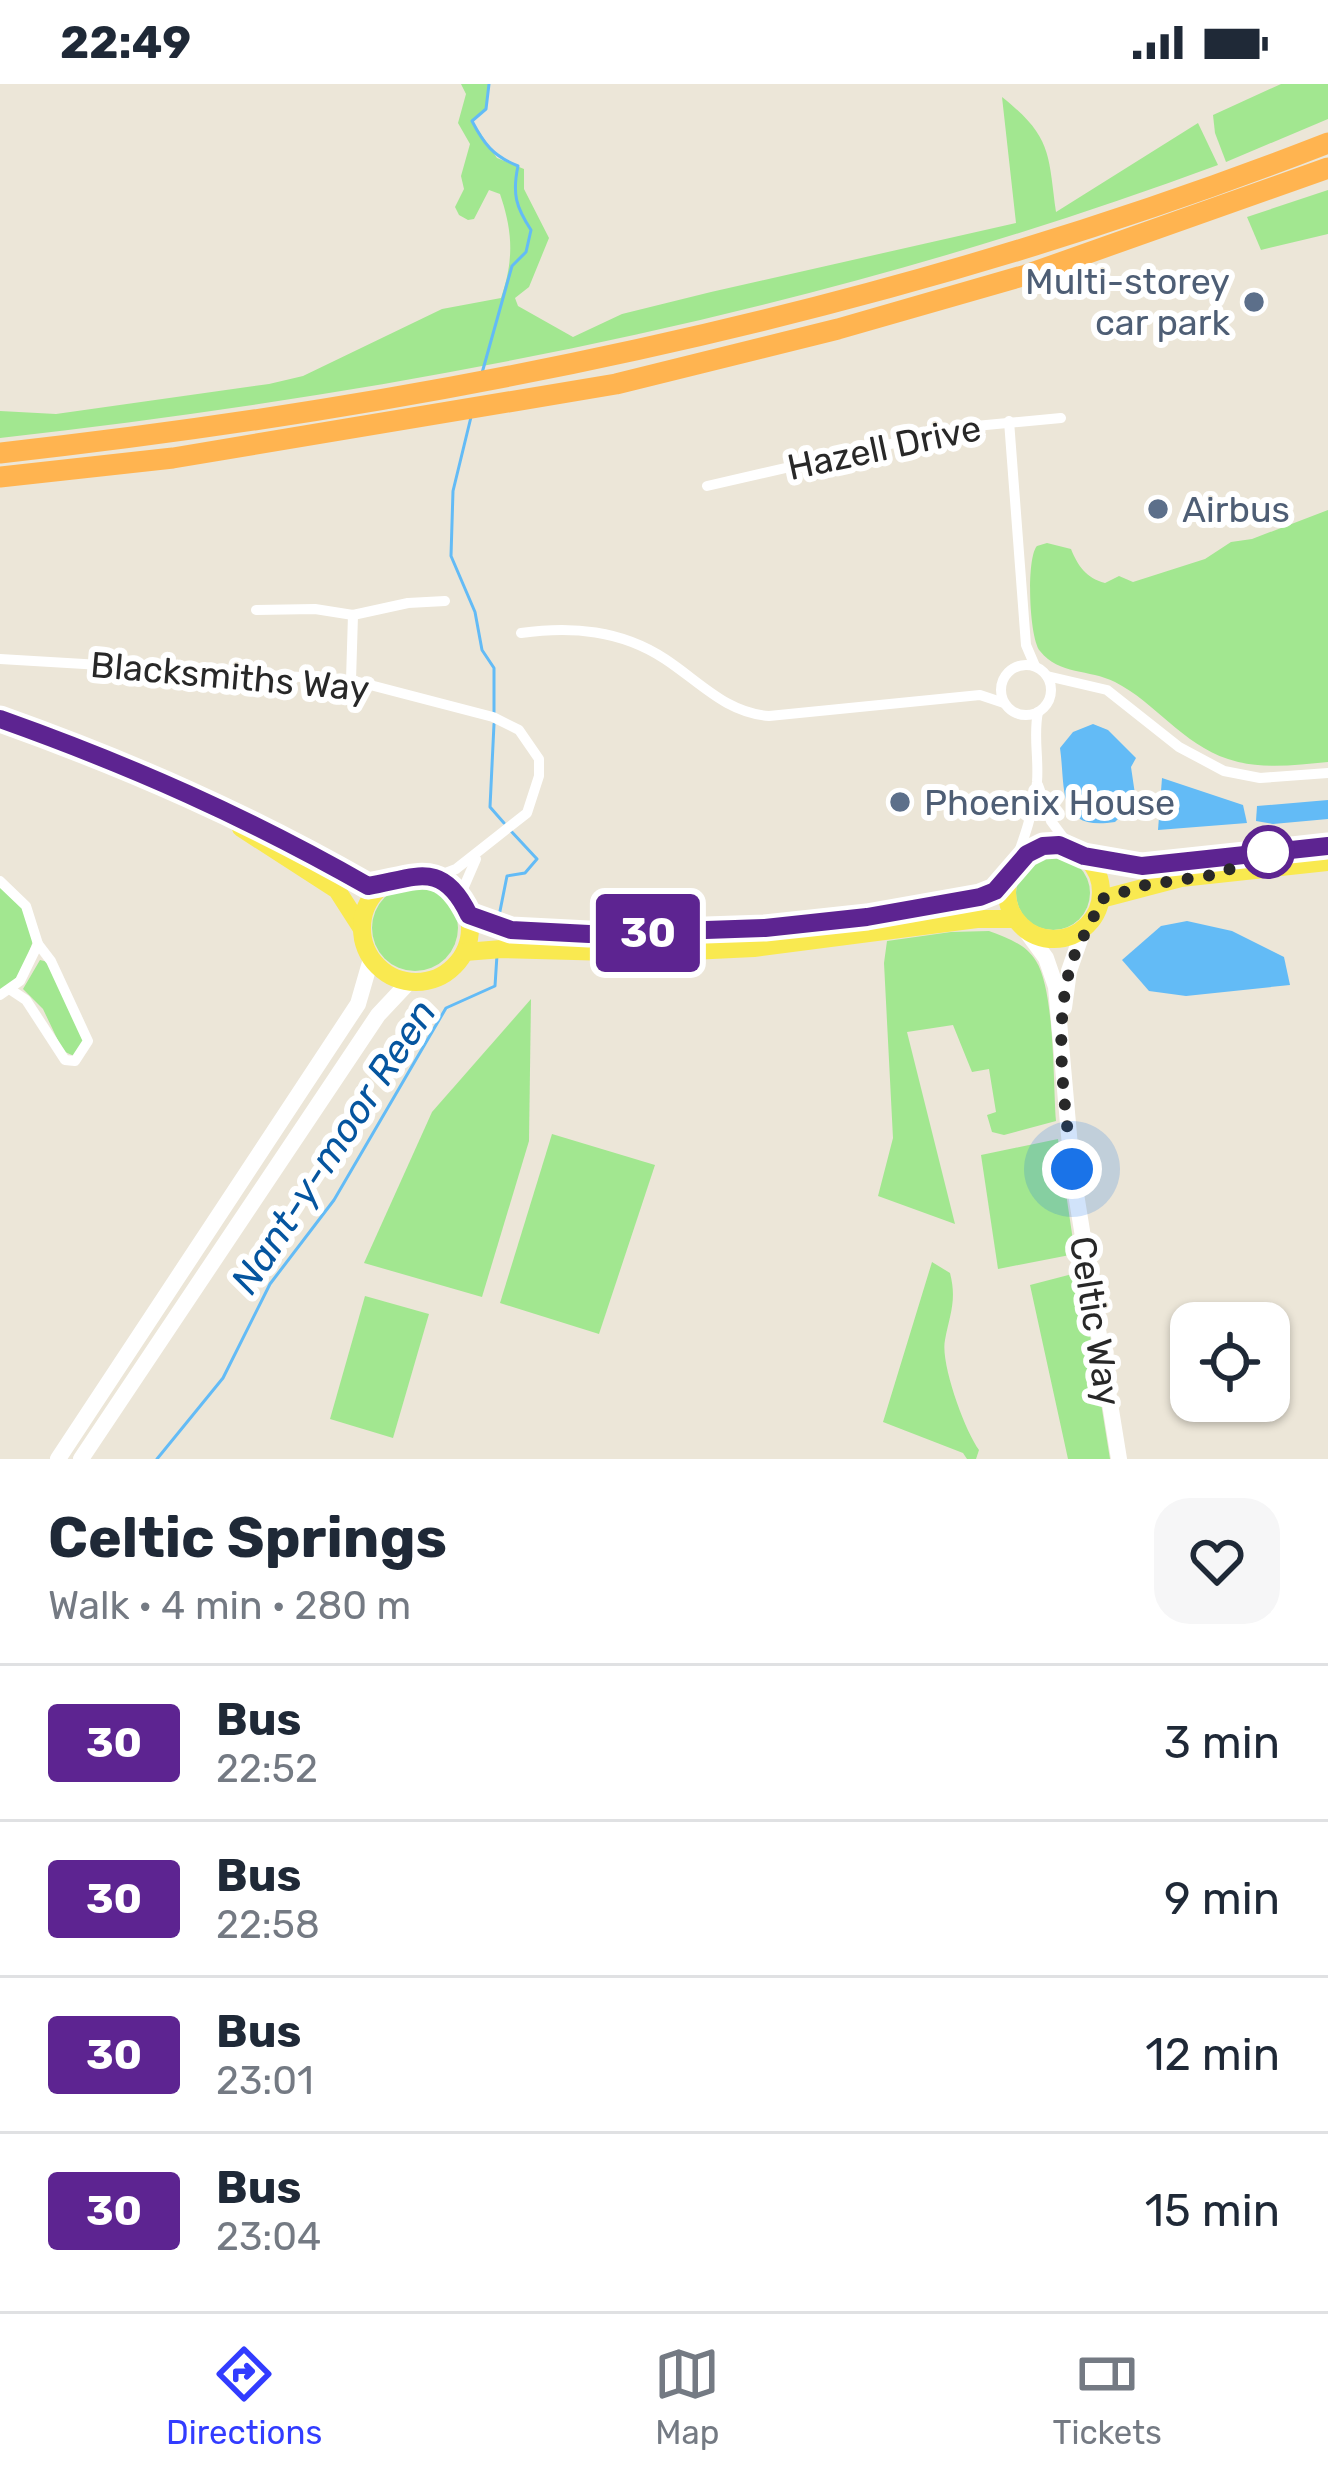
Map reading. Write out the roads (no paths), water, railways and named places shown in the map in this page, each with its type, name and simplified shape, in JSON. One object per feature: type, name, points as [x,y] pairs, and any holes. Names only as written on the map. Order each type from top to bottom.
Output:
[{"type":"highway","points":[[1124,218],[1328,128]]},
{"type":"highway","points":[[0,453],[172,434],[615,356],[890,288],[1198,194],[1328,143]]},
{"type":"highway","points":[[1082,257],[1328,168]]},
{"type":"highway","points":[[0,478],[173,458],[616,384],[838,329],[1268,204],[1328,182]]},
{"type":"main road","points":[[0,719],[192,795],[278,835],[368,886],[418,874],[435,878],[460,896],[469,915],[465,952],[454,968],[438,978],[410,982],[388,975],[371,959],[362,929],[337,890],[192,795]]},
{"type":"main road","points":[[469,915],[511,930],[589,934],[765,928],[955,903],[995,891],[1027,854],[1043,846],[1142,866],[1328,846]]},
{"type":"main road","points":[[465,952],[754,948],[977,919],[1019,923],[1045,938],[1064,938],[1084,928],[1101,899],[1100,882],[1078,852]]},
{"type":"main road","points":[[1101,899],[1180,878],[1328,862]]},
{"type":"main road","points":[[1011,873],[1007,896],[1019,923]]},
{"type":"main road","points":[[362,929],[364,911],[385,884]]},
{"type":"street","name":"Hazell Drive","points":[[707,486],[942,432],[1061,418]]},
{"type":"street","points":[[1010,421],[1026,644],[1034,666],[1047,676],[1122,699],[1179,747],[1225,771],[1260,778],[1328,773]]},
{"type":"street","points":[[256,610],[315,609],[353,615],[445,601]]},
{"type":"street","points":[[351,680],[353,615]]},
{"type":"street","points":[[521,633],[571,628],[621,638],[666,659],[725,704],[748,715],[770,716],[980,695],[1001,684],[1026,644]]},
{"type":"street","name":"Blacksmiths Way","points":[[0,659],[351,680],[477,712],[519,730],[538,759],[527,813],[456,869],[435,878]]},
{"type":"street","points":[[1010,670],[1034,666]]},
{"type":"street","points":[[1047,676],[1051,695]]},
{"type":"street","points":[[1001,684],[1004,703]]},
{"type":"street","points":[[1078,852],[1051,821],[1037,782],[1033,735],[1038,712],[1051,695],[1084,684]]},
{"type":"street","points":[[980,695],[1004,703],[1033,735]]},
{"type":"street","points":[[1015,712],[1038,712]]},
{"type":"street","points":[[1011,873],[1037,782]]},
{"type":"street","name":"Blacksmiths Way","points":[[460,896],[480,851]]},
{"type":"street","points":[[0,881],[26,906],[38,944],[88,1041],[83,1053],[75,1061],[65,1060],[26,1000],[6,992]]},
{"type":"street","name":"Celtic Way","points":[[1019,923],[1046,958],[1056,987],[1072,1169],[1119,1459]]},
{"type":"street","name":"Celtic Way","points":[[1061,1039],[1069,971],[1084,928]]},
{"type":"street","points":[[6,992],[20,981],[38,944]]},
{"type":"street","points":[[58,1459],[358,1004],[371,959]]},
{"type":"street","points":[[81,1459],[378,1015],[410,982]]},
{"type":"water","points":[[1093,724],[1108,730],[1136,758],[1131,767],[1136,801],[1115,822],[1082,820],[1073,814],[1064,793],[1060,748],[1073,732]]},
{"type":"water","points":[[1162,778],[1243,805],[1247,823],[1158,830]]},
{"type":"water","points":[[1328,800],[1328,819],[1256,821],[1257,806]]},
{"type":"water","points":[[1187,921],[1232,931],[1284,957],[1290,985],[1186,996],[1149,991],[1122,960],[1161,926]]},
{"type":"waterway","points":[[482,373],[512,266],[526,252],[531,230],[517,200],[518,166],[490,148],[472,121],[486,109],[489,84]]},
{"type":"waterway","points":[[471,417],[453,491],[451,556],[475,612],[482,650],[494,668],[494,714]]},
{"type":"waterway","name":"Nant-y-moor Reen","points":[[494,724],[490,807],[504,823]]},
{"type":"waterway","name":"Nant-y-moor Reen","points":[[499,916],[507,876],[525,873],[537,859],[510,830]]},
{"type":"waterway","name":"Nant-y-moor Reen","points":[[157,1459],[223,1378],[270,1284],[334,1200],[446,1008],[495,986],[497,955]]},
{"type":"place","name":"Multi-storey car park","points":[[1254,302]]},
{"type":"place","name":"Airbus","points":[[1158,509]]},
{"type":"place","name":"Phoenix House","points":[[900,802]]}]
